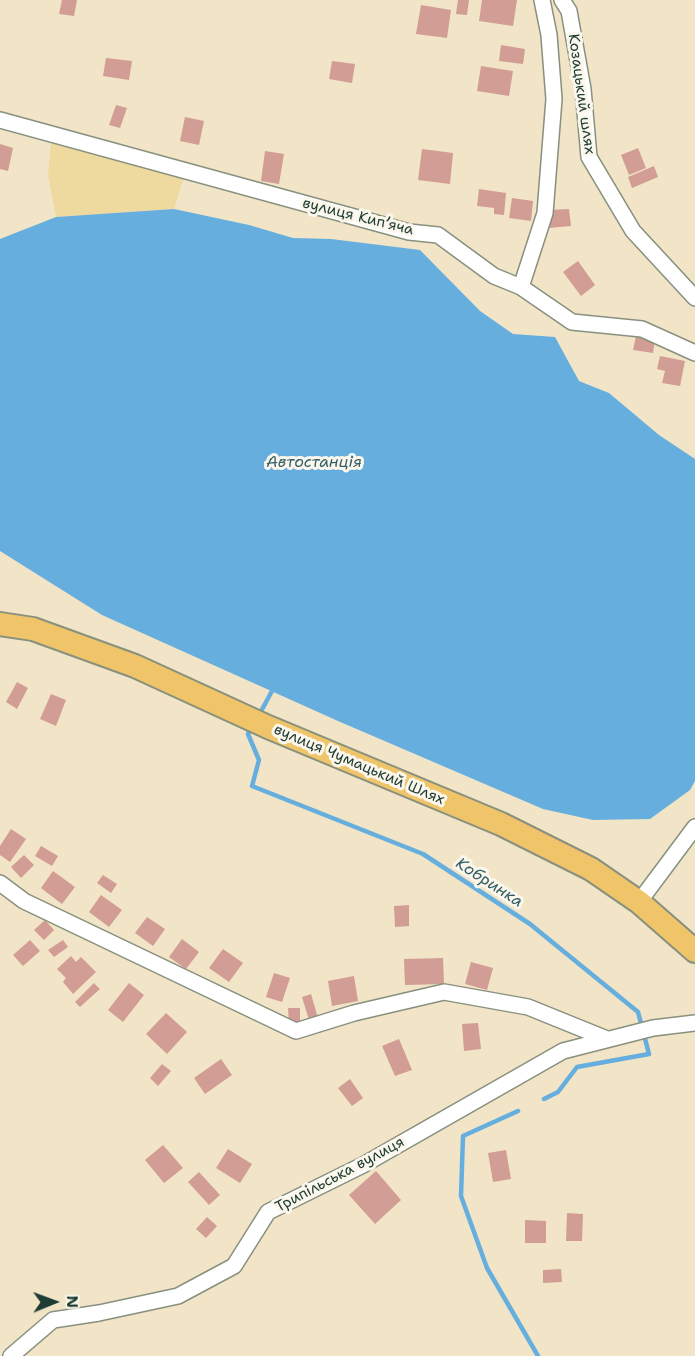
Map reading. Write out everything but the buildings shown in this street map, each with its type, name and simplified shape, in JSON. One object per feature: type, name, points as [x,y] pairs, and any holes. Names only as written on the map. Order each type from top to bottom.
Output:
[{"type":"main road","name":"вулиця Чумацький Шлях","points":[[0,624],[33,628],[135,666],[268,727],[501,824],[591,869],[639,902],[695,951]]},
{"type":"street","points":[[521,287],[545,213],[554,99],[549,35],[542,0]]},
{"type":"street","name":"Козацький шлях","points":[[562,0],[569,11],[583,89],[589,157],[633,231],[695,298]]},
{"type":"street","name":"вулиця Кипʼяча","points":[[0,120],[409,232],[438,235],[494,276],[521,287],[572,322],[642,329],[695,353]]},
{"type":"street","points":[[639,902],[695,827]]},
{"type":"street","points":[[0,883],[24,901],[296,1031],[444,992],[528,1007],[607,1038]]},
{"type":"street","name":"Трипільська вулиця","points":[[11,1356],[53,1320],[178,1296],[234,1266],[268,1212],[363,1165],[563,1051],[634,1032],[695,1023]]},
{"type":"sand","points":[[52,134],[186,170],[174,209],[56,217],[48,175]]},
{"type":"water","name":"Автостанція","points":[[174,209],[249,225],[293,238],[331,239],[420,250],[480,311],[513,334],[555,337],[579,381],[609,393],[659,435],[695,459],[695,781],[690,790],[650,819],[593,820],[543,809],[338,721],[102,615],[0,551],[0,239],[56,217]]},
{"type":"waterway","name":"Кобринка","points":[[259,715],[272,691]]},
{"type":"waterway","name":"Кобринка","points":[[251,727],[248,734],[259,760],[252,786],[423,854],[530,924],[638,1012],[649,1054],[577,1067],[558,1092],[544,1099]]},
{"type":"waterway","name":"Кобринка","points":[[518,1111],[463,1136],[461,1196],[487,1268],[538,1356]]}]
